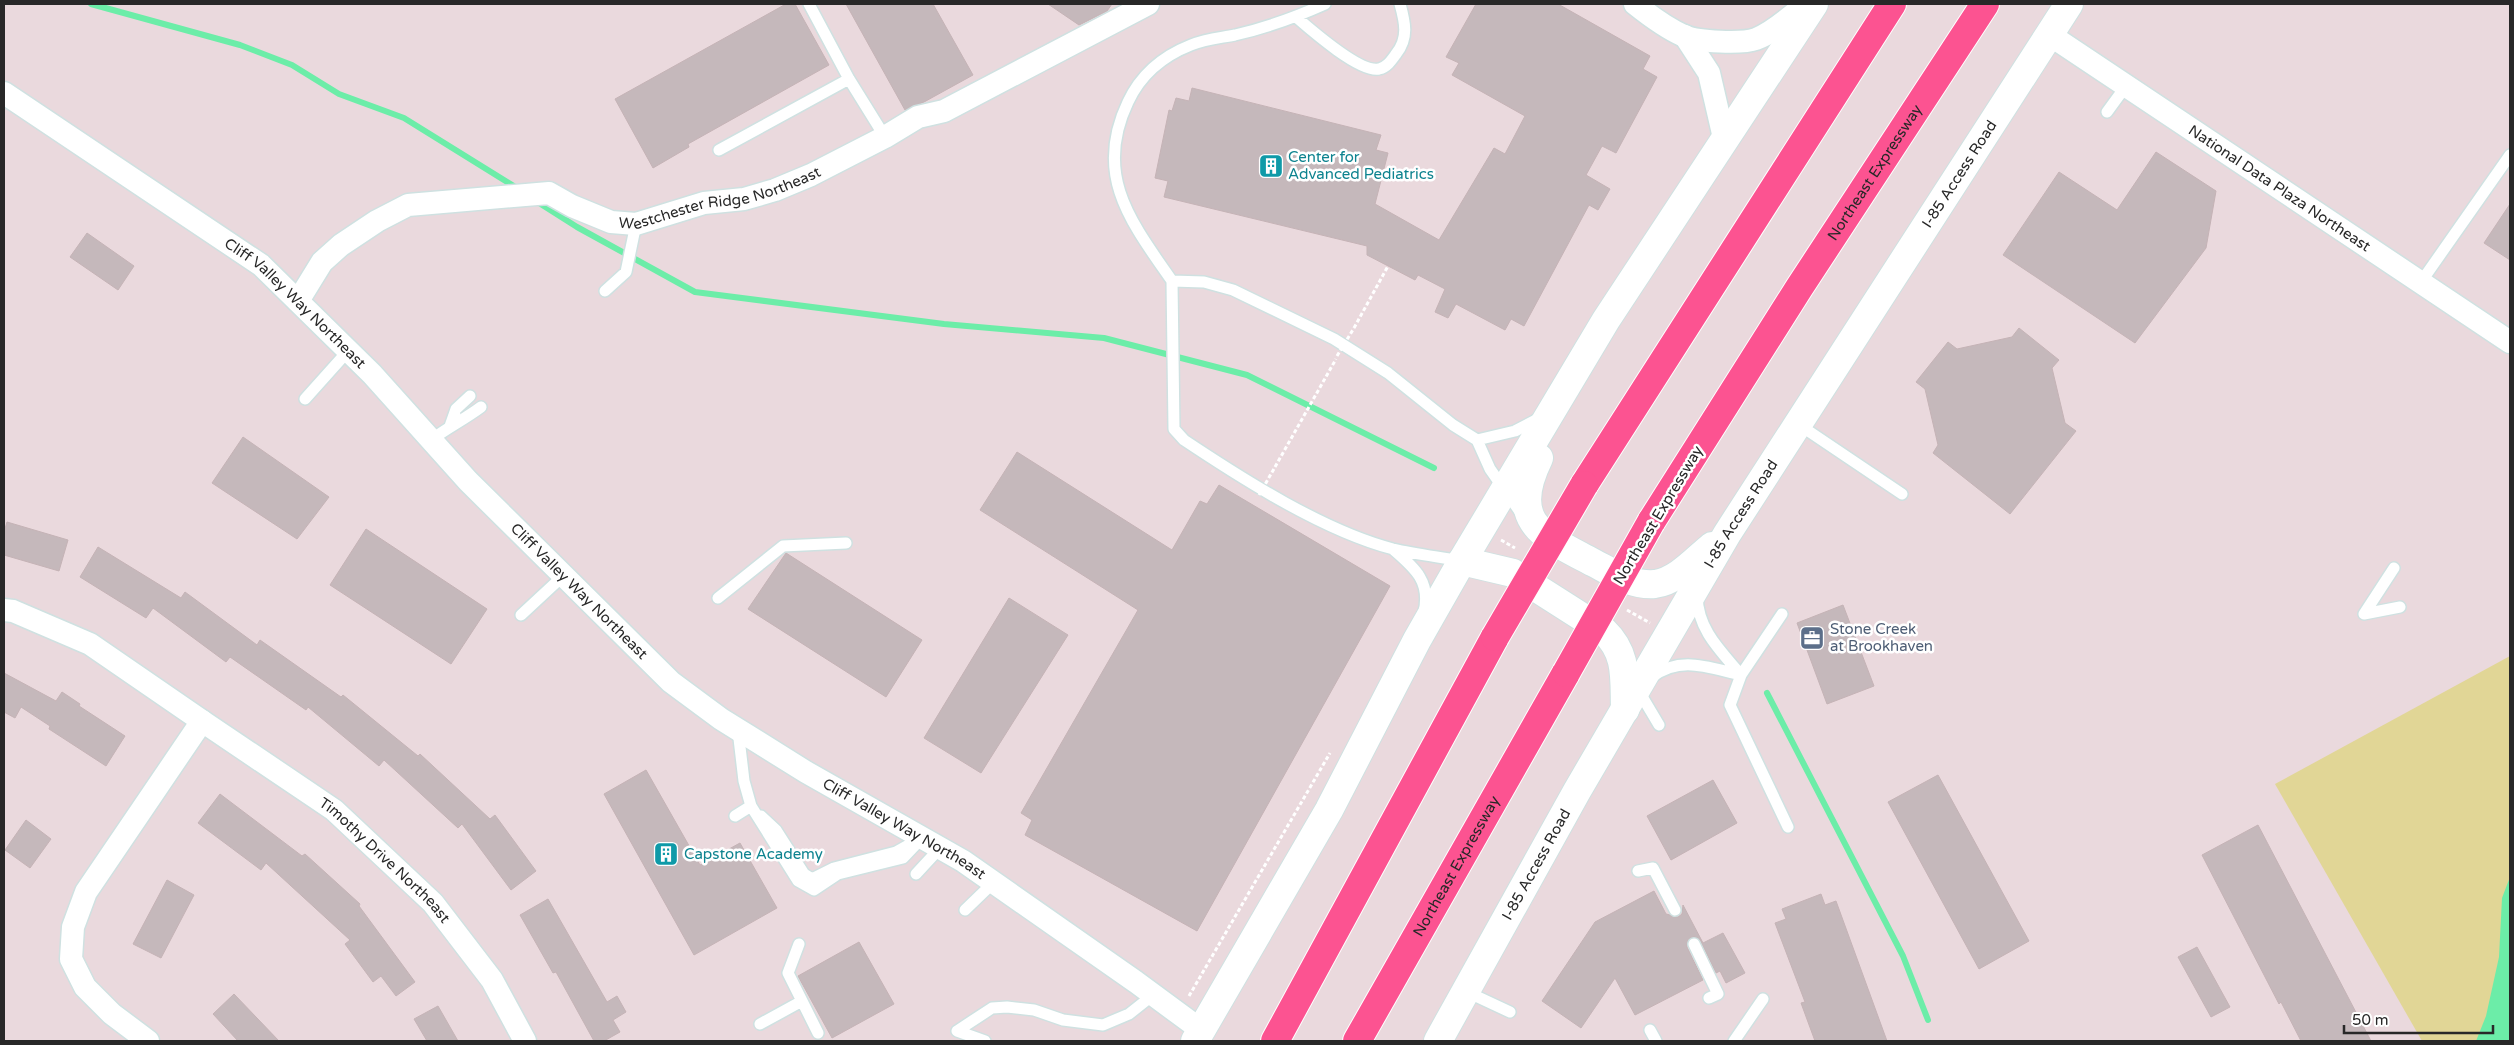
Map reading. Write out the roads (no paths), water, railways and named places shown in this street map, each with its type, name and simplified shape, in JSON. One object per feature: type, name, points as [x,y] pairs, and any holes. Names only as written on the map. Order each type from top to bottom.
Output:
[{"type":"highway","points":[[1275,1041],[1495,637],[1584,485],[1892,4]]},
{"type":"highway","name":"Northeast Expressway","points":[[1357,1041],[1651,522],[1799,288],[1985,4]]},
{"type":"main road","points":[[1198,1036],[1329,810],[1418,640],[1462,561],[1606,320],[1724,138],[1814,4]]},
{"type":"main road","name":"I-85 Access Road","points":[[1438,1041],[1631,699],[1727,534],[2069,4]]},
{"type":"main road","points":[[1606,320],[1530,476],[1526,496],[1533,522],[1545,537],[1632,582],[1654,584],[1667,581],[1679,574],[1727,534]]},
{"type":"main road","points":[[1462,561],[1512,573],[1604,631],[1615,642],[1623,658],[1631,699]]},
{"type":"main road","points":[[1418,640],[1447,605],[1467,588],[1487,577],[1512,573]]},
{"type":"street","name":"Westchester Ridge Northeast","points":[[298,301],[322,262],[341,245],[377,221],[408,205],[549,192],[572,206],[612,222],[636,224],[704,203],[744,198],[775,190],[811,176],[885,137],[918,117],[944,111],[1148,4]]},
{"type":"street","points":[[1635,4],[1652,17],[1685,36],[1744,42],[1769,32],[1807,4]]},
{"type":"street","name":"National Data Plaza Northeast","points":[[2050,35],[2510,342]]},
{"type":"street","points":[[1685,36],[1709,73],[1724,138]]},
{"type":"street","name":"Cliff Valley Way Northeast","points":[[4,93],[261,265],[348,351],[468,482],[671,682],[738,730],[994,882],[1153,995],[1198,1036]]},
{"type":"street","name":"Timothy Drive Northeast","points":[[4,610],[90,644],[334,810],[433,904],[492,980],[525,1041]]},
{"type":"street","points":[[148,1041],[112,1014],[85,987],[71,960],[73,927],[86,892],[202,721]]},
{"type":"lane","points":[[809,4],[849,79],[885,137]]},
{"type":"lane","points":[[1325,4],[1296,17],[1236,34],[1205,40],[1173,53],[1147,72],[1130,96],[1122,112],[1115,135],[1115,175],[1122,201],[1144,241],[1172,281],[1174,429],[1184,440],[1305,514],[1393,549],[1462,561]]},
{"type":"lane","points":[[1296,17],[1356,63],[1371,69],[1378,69],[1387,66],[1400,50],[1404,40],[1405,24],[1400,4]]},
{"type":"lane","points":[[719,150],[849,79]]},
{"type":"lane","points":[[2107,112],[2126,86]]},
{"type":"lane","points":[[2421,282],[2510,155]]},
{"type":"lane","points":[[605,291],[626,272],[636,224]]},
{"type":"lane","points":[[1172,281],[1204,282],[1233,290],[1334,339],[1388,373],[1453,425],[1477,440],[1490,469],[1519,514],[1533,522]]},
{"type":"lane","points":[[305,399],[348,351]]},
{"type":"lane","points":[[450,426],[456,409],[470,396]]},
{"type":"lane","points":[[431,440],[481,407]]},
{"type":"lane","points":[[1477,440],[1514,431],[1551,413]]},
{"type":"lane","points":[[1798,424],[1902,494]]},
{"type":"lane","points":[[718,598],[783,546],[846,543]]},
{"type":"lane","points":[[1393,549],[1413,566],[1426,587],[1425,607],[1418,640]]},
{"type":"lane","points":[[2394,568],[2364,614],[2400,607]]},
{"type":"lane","points":[[521,615],[563,576]]},
{"type":"lane","points":[[1696,585],[1697,610],[1702,625],[1741,675]]},
{"type":"lane","points":[[1782,614],[1741,675],[1730,705],[1788,828]]},
{"type":"lane","points":[[1659,724],[1631,699],[1661,670],[1674,664],[1690,664],[1741,675]]},
{"type":"lane","points":[[738,730],[744,781],[751,806],[798,881],[814,890],[838,874],[903,858],[931,843]]},
{"type":"lane","points":[[735,816],[751,806]]},
{"type":"lane","points":[[916,874],[931,843]]},
{"type":"lane","points":[[1638,871],[1653,868],[1675,910]]},
{"type":"lane","points":[[965,910],[994,882]]},
{"type":"lane","points":[[799,944],[788,972],[818,1033]]},
{"type":"lane","points":[[1694,944],[1718,994],[1709,998]]},
{"type":"lane","points":[[1465,991],[1510,1012]]},
{"type":"lane","points":[[985,1041],[957,1031],[992,1008],[1034,1010],[1063,1020],[1103,1025],[1130,1014],[1153,995]]},
{"type":"lane","points":[[1734,1041],[1763,998]]},
{"type":"lane","points":[[760,1024],[802,1001]]},
{"type":"lane","points":[[1650,1030],[1656,1041]]},
{"type":"waterway","points":[[91,4],[240,45],[292,65],[339,94],[404,118],[517,188]]},
{"type":"waterway","points":[[536,201],[577,227],[695,292],[944,324],[1104,338],[1247,375],[1434,468]]},
{"type":"waterway","points":[[1767,693],[1903,956],[1928,1020]]},
{"type":"place","name":"Center for Advanced Pediatrics","points":[[1271,166]]},
{"type":"place","name":"Stone Creek at Brookhaven","points":[[1812,638]]},
{"type":"place","name":"Capstone Academy","points":[[666,854]]}]
